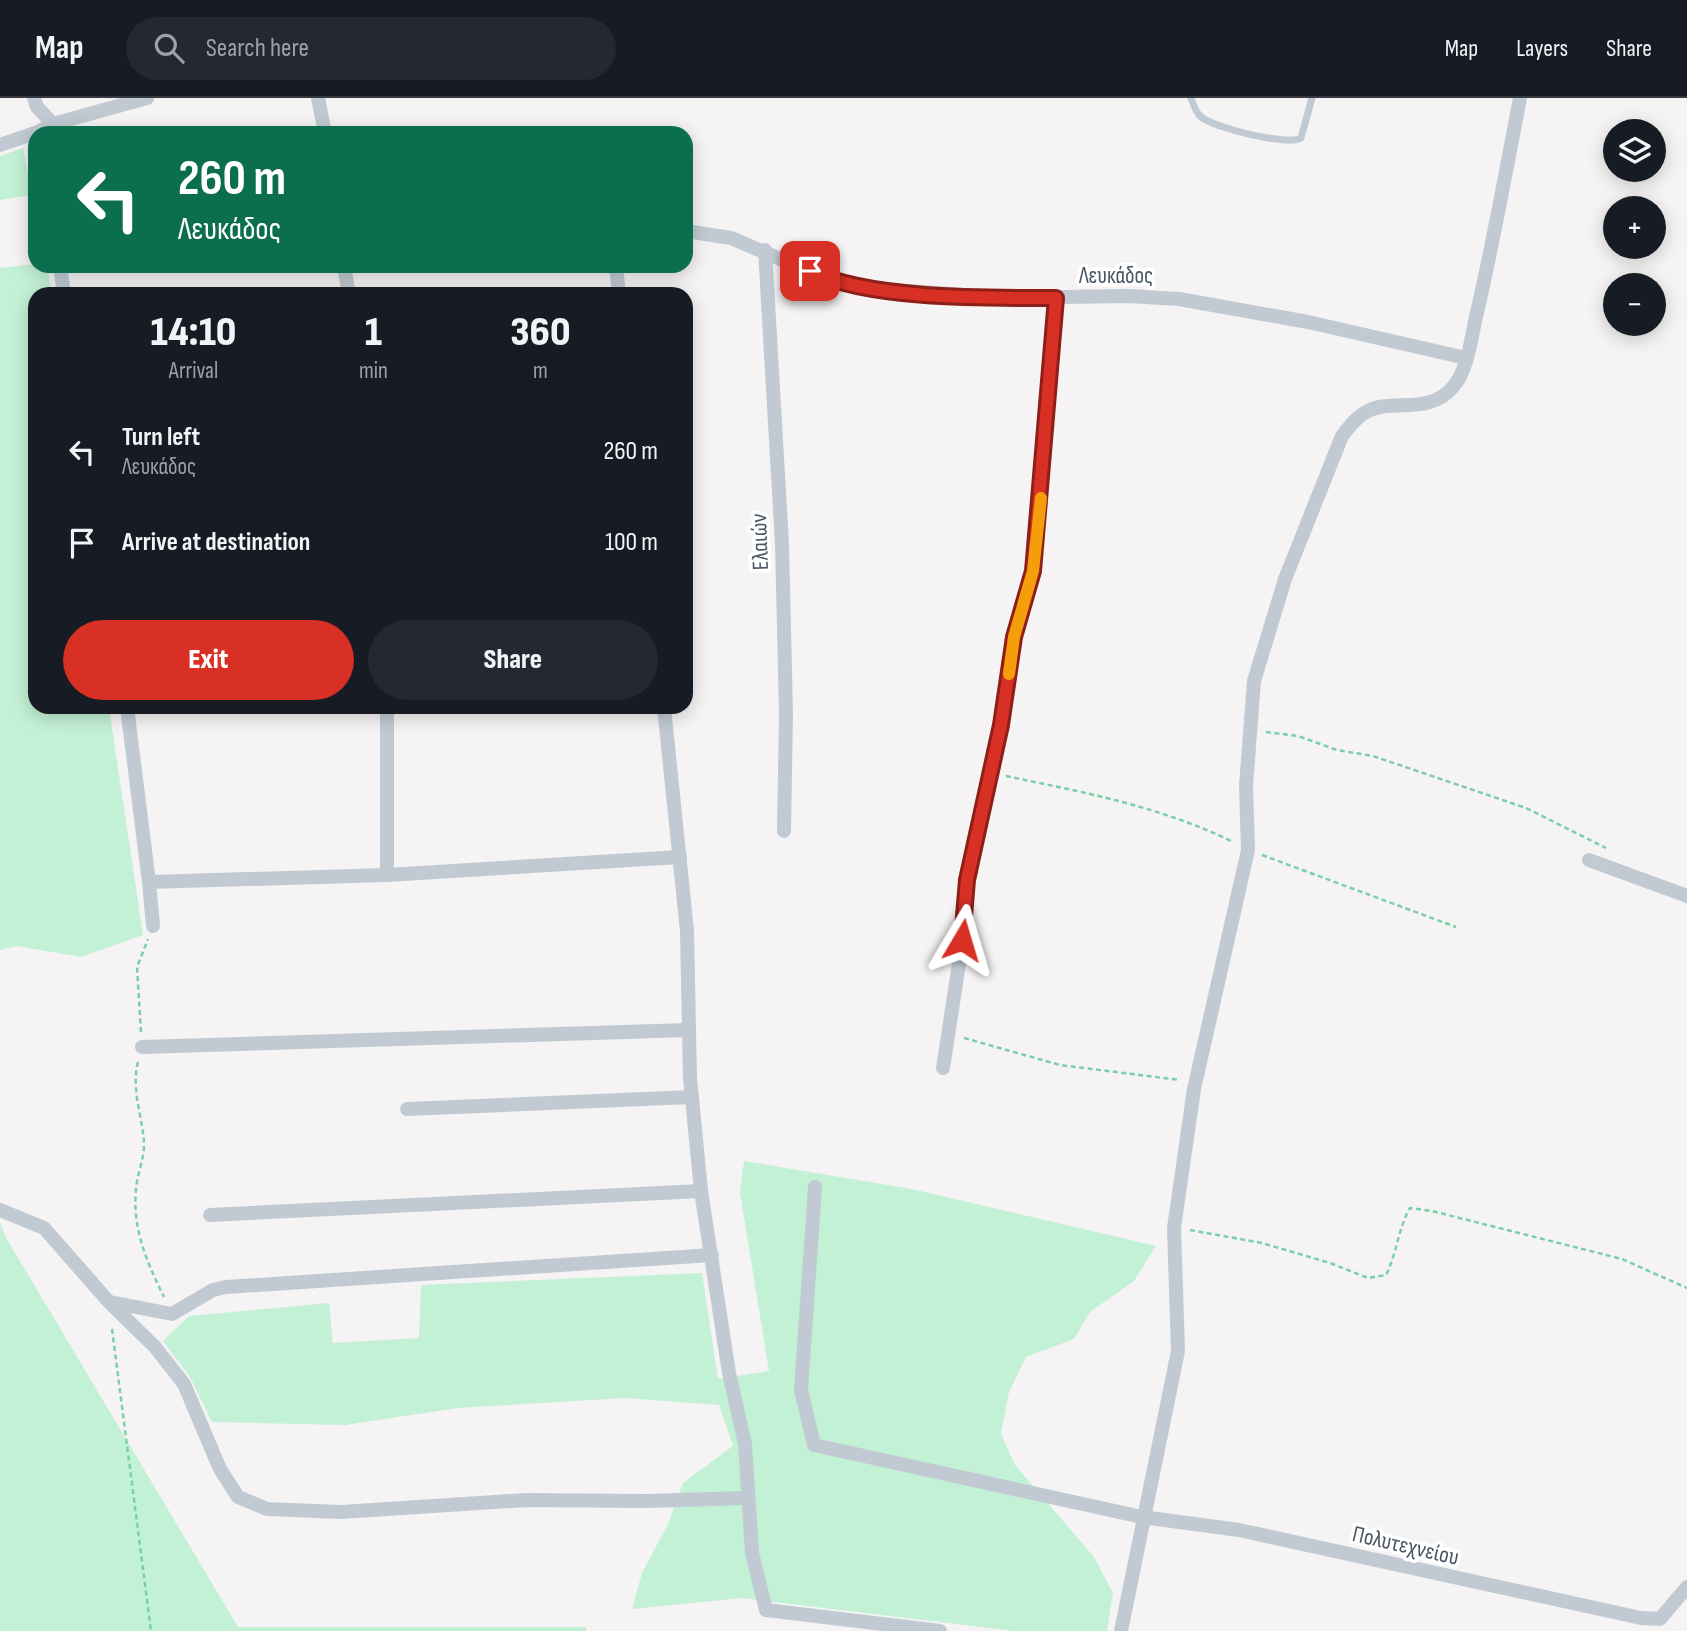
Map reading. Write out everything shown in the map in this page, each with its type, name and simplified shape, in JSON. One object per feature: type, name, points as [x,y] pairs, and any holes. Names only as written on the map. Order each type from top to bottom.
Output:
[{"type":"street","points":[[34,98],[37,107],[53,124]]},
{"type":"street","points":[[50,126],[147,98]]},
{"type":"street","points":[[318,98],[324,126]]},
{"type":"street","points":[[1121,1631],[1142,1517],[1178,1351],[1174,1228],[1196,1082],[1248,850],[1246,786],[1254,681],[1285,579],[1342,436],[1351,424],[1370,410],[1420,405],[1440,399],[1454,386],[1466,358],[1520,98]]},
{"type":"street","points":[[0,145],[28,138]]},
{"type":"street","name":"Λευκάδος","points":[[693,232],[731,238],[765,250],[832,281],[867,288],[1056,298],[1128,296],[1179,299],[1308,322],[1466,358]]},
{"type":"street","name":"Ελαιών","points":[[765,250],[782,544],[786,713],[783,831]]},
{"type":"street","points":[[943,1068],[966,918],[967,880],[1014,637],[1033,571],[1056,298]]},
{"type":"street","points":[[128,714],[153,926]]},
{"type":"street","points":[[387,714],[387,875]]},
{"type":"street","points":[[665,714],[687,932],[692,1097],[701,1191],[729,1373],[745,1444],[752,1553],[766,1610],[940,1631]]},
{"type":"street","points":[[149,882],[387,875],[680,857]]},
{"type":"street","points":[[1589,860],[1687,896]]},
{"type":"street","points":[[142,1047],[689,1030]]},
{"type":"street","points":[[407,1109],[692,1097]]},
{"type":"street","name":"Πολυτεχνείου","points":[[815,1187],[801,1390],[814,1445],[1142,1517],[1239,1530],[1511,1591],[1660,1619],[1687,1587]]},
{"type":"street","points":[[210,1215],[701,1191]]},
{"type":"street","points":[[0,1210],[44,1228],[109,1302],[155,1347],[184,1384],[220,1469],[238,1497],[267,1509],[341,1512],[527,1500],[747,1498]]},
{"type":"street","points":[[109,1302],[172,1314],[213,1290],[226,1287],[712,1255]]},
{"type":"lane","points":[[1191,98],[1199,116],[1215,125],[1285,142],[1301,138],[1312,98]]},
{"type":"path","points":[[1249,730],[1298,736],[1337,750],[1373,756],[1526,808],[1608,849]]},
{"type":"path","points":[[990,772],[1137,805],[1208,830],[1248,850],[1456,927]]},
{"type":"path","points":[[153,926],[137,967],[142,1047],[134,1075],[144,1144],[136,1189],[137,1227],[147,1263],[172,1314]]},
{"type":"path","points":[[947,1034],[1013,1049],[1060,1065],[1196,1082]]},
{"type":"path","points":[[1174,1228],[1262,1243],[1330,1263],[1368,1279],[1386,1275],[1395,1256],[1403,1221],[1410,1208],[1421,1209],[1622,1258],[1687,1287]]},
{"type":"path","points":[[112,1329],[151,1631]]},
{"type":"green space","points":[[23,148],[28,174],[28,196],[0,200],[0,156]]},
{"type":"green space","points":[[28,265],[28,273],[49,273],[50,287],[28,287],[28,714],[110,714],[143,935],[81,957],[17,946],[0,950],[0,268]]},
{"type":"green space","points":[[744,1161],[912,1189],[1156,1246],[1134,1281],[1090,1312],[1074,1339],[1026,1357],[1009,1392],[1001,1434],[1015,1465],[1094,1557],[1113,1593],[1107,1631],[1014,1631],[742,1598],[632,1609],[642,1573],[668,1524],[683,1483],[733,1446],[719,1405],[625,1398],[458,1408],[345,1425],[212,1422],[190,1377],[163,1341],[189,1316],[329,1303],[333,1343],[419,1338],[421,1285],[702,1273],[718,1379],[769,1371],[740,1193]]},
{"type":"green space","points":[[0,1222],[5,1236],[238,1627],[586,1627],[586,1631],[0,1631]]},
{"type":"slow traffic","points":[[1009,674],[1014,637],[1033,571],[1041,498]]},
{"type":"route","points":[[810,271],[832,281],[867,288],[1006,298],[1056,298],[1053,363],[1033,571],[1014,637],[1001,725],[967,880],[966,918],[962,940]]}]
